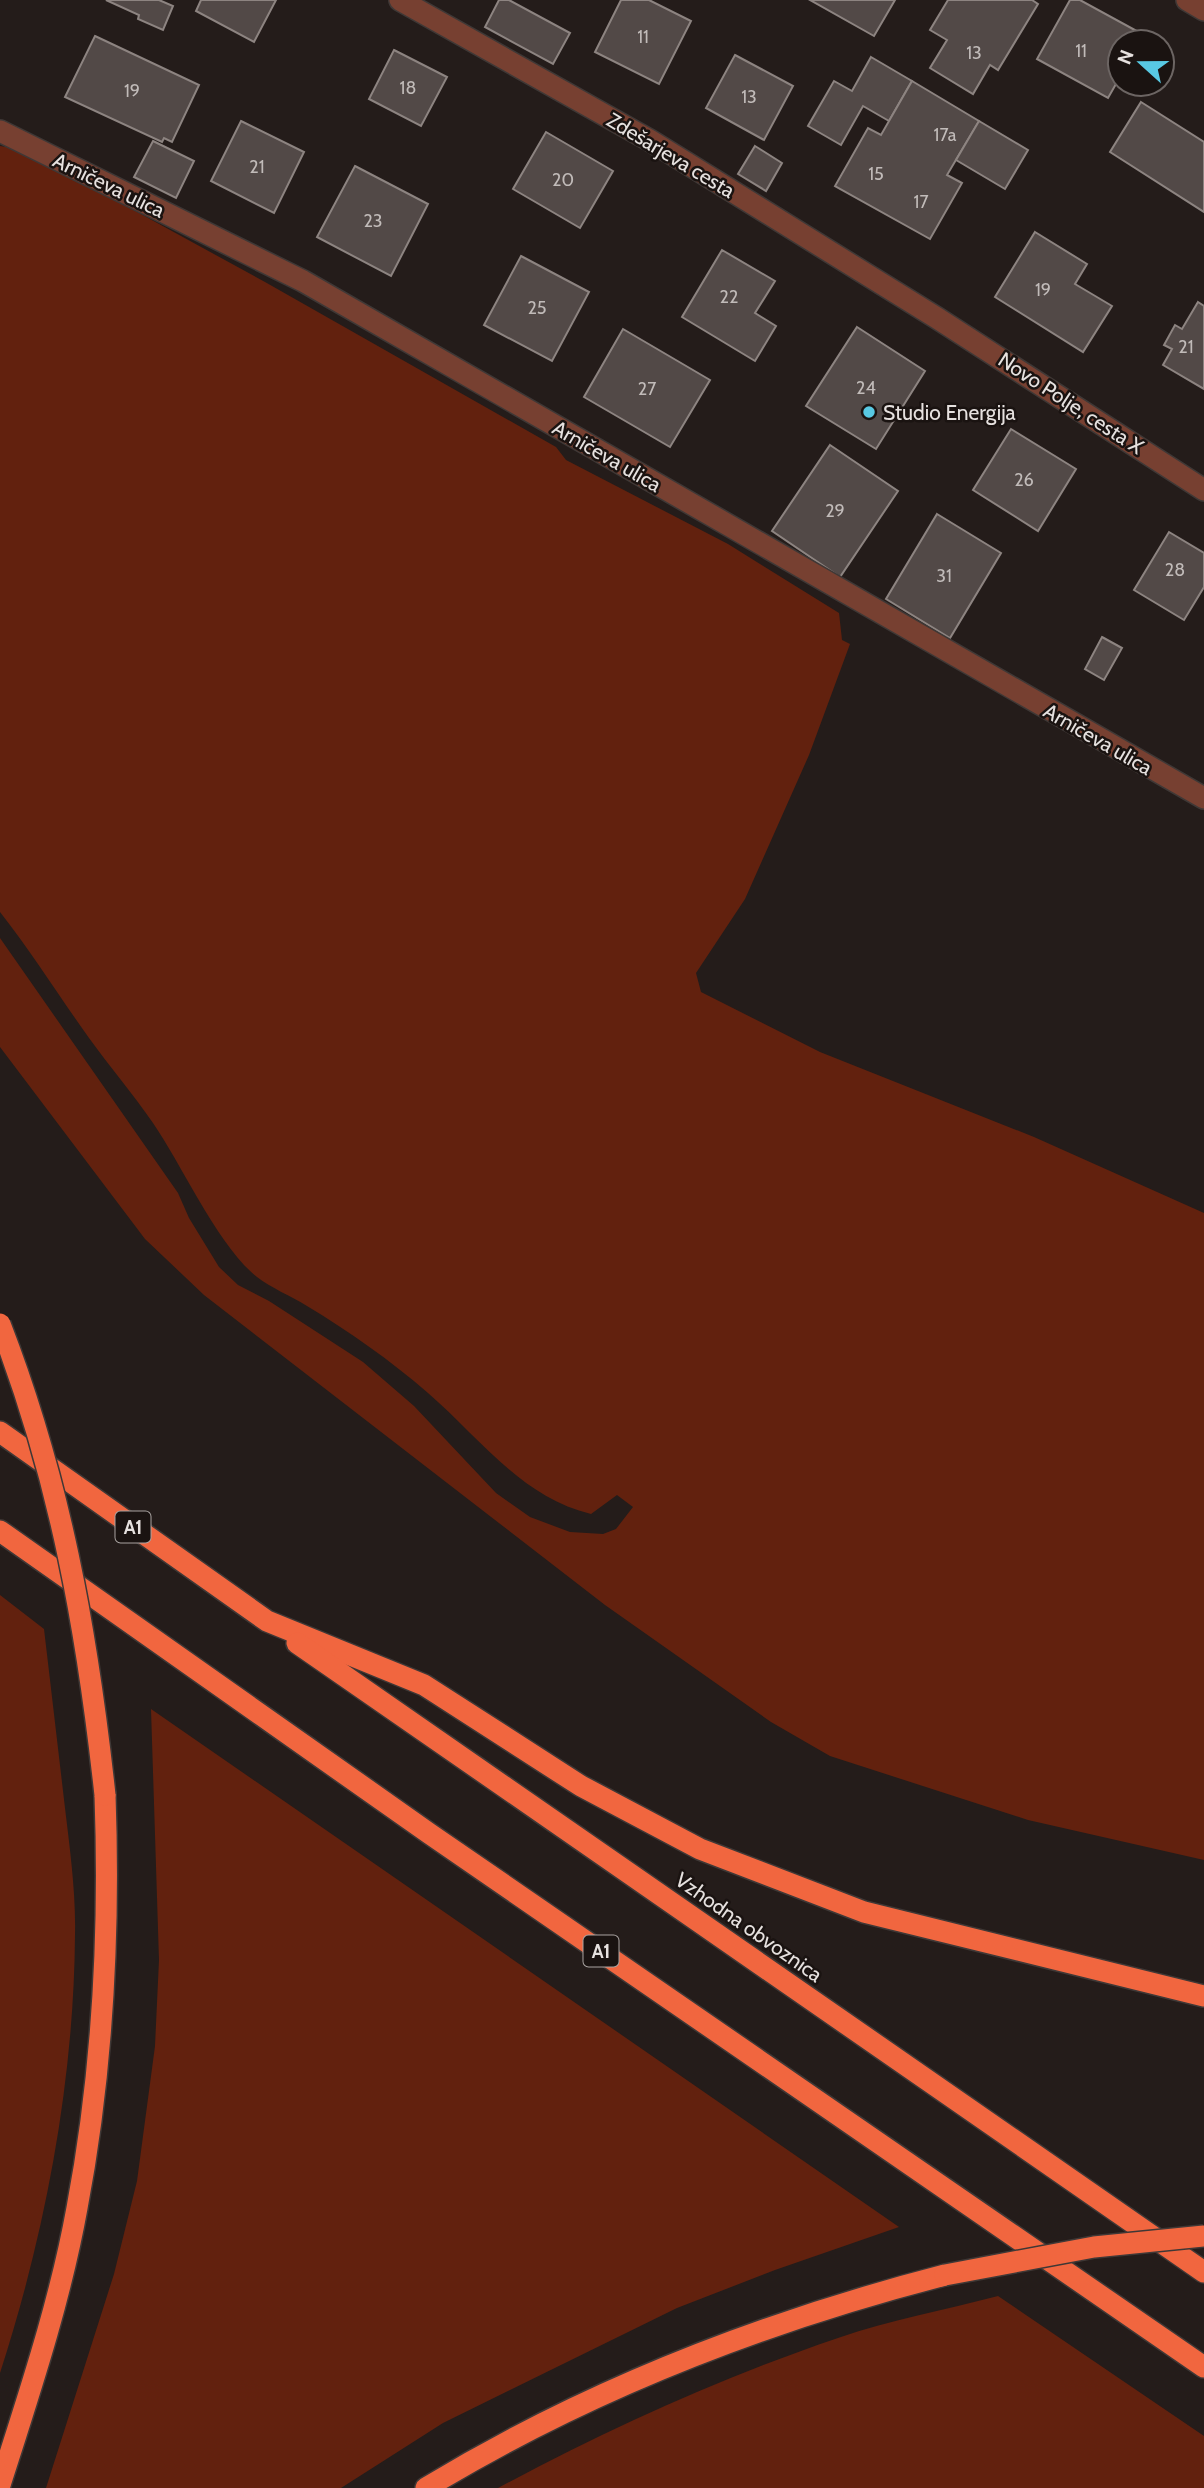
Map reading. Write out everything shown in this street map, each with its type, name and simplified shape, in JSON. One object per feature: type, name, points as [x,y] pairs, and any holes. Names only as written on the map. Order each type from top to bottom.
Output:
[{"type":"highway","points":[[0,1324],[43,1447],[71,1559],[92,1674],[105,1795],[108,1920],[105,2001],[94,2106],[77,2211],[52,2316],[0,2485]]},
{"type":"highway","name":"A1","points":[[0,1432],[267,1621]]},
{"type":"highway","name":"A1","points":[[0,1531],[419,1826],[1204,2367]]},
{"type":"highway","points":[[267,1621],[424,1685],[581,1786],[700,1849],[755,1872],[864,1912],[1204,1996]]},
{"type":"highway","name":"Vzhodna obvoznica","points":[[267,1621],[1204,2272]]},
{"type":"highway","points":[[426,2488],[554,2418],[658,2370],[829,2306],[983,2266],[1094,2247],[1204,2236]]},
{"type":"street","name":"Zdešarjeva cesta","points":[[400,0],[651,141],[937,318]]},
{"type":"street","points":[[1187,0],[1204,10]]},
{"type":"street","name":"Arničeva ulica","points":[[0,131],[303,281],[1204,798]]},
{"type":"street","name":"Novo Polje, cesta X","points":[[937,318],[1204,489]]},
{"type":"shaded area","points":[[0,146],[24,150],[265,282],[556,447],[566,460],[728,544],[839,613],[842,640],[850,644],[809,755],[745,899],[696,973],[701,992],[820,1052],[1034,1137],[1204,1213],[1204,1860],[1028,1820],[830,1756],[771,1722],[605,1605],[204,1295],[145,1239],[0,1047],[0,938],[178,1193],[189,1218],[219,1267],[238,1285],[269,1301],[363,1362],[414,1406],[496,1493],[530,1517],[570,1532],[603,1534],[616,1529],[633,1507],[617,1495],[591,1514],[566,1506],[543,1494],[503,1464],[428,1393],[384,1358],[323,1316],[257,1277],[228,1246],[153,1123],[0,912]]},
{"type":"shaded area","points":[[0,1595],[44,1629],[71,1856],[75,1919],[69,2046],[54,2157],[31,2267],[0,2373]]},
{"type":"shaded area","points":[[151,1709],[899,2227],[775,2270],[677,2308],[443,2423],[341,2488],[46,2488],[114,2274],[137,2181],[155,2046],[159,1960]]},
{"type":"shaded area","points":[[998,2296],[1204,2436],[1204,2488],[498,2488],[623,2425],[751,2370],[898,2320]]},
{"type":"building","points":[[106,0],[159,0],[173,6],[163,30]]},
{"type":"building","points":[[201,0],[276,0],[254,42],[196,11]]},
{"type":"building","points":[[499,0],[509,0],[570,33],[553,64],[485,27]]},
{"type":"building","points":[[621,0],[649,0],[691,21],[659,84],[595,52]]},
{"type":"building","points":[[810,0],[895,0],[874,36]]},
{"type":"building","points":[[948,0],[1032,0],[1038,4],[998,70],[990,65],[973,94],[930,68],[947,40],[930,30]]},
{"type":"building","points":[[1070,0],[1080,0],[1131,28],[1106,28],[1106,97],[1037,59]]},
{"type":"building","points":[[95,36],[199,85],[172,142],[164,138],[162,142],[65,97]]},
{"type":"building","points":[[394,50],[447,77],[421,126],[369,99]]},
{"type":"building","points":[[735,55],[793,86],[764,140],[706,108]]},
{"type":"building","points":[[871,57],[912,81],[889,121],[863,106],[841,145],[808,126],[834,81],[852,91]]},
{"type":"building","points":[[912,81],[979,121],[947,175],[962,183],[930,239],[835,186],[868,128],[881,135]]},
{"type":"building","points":[[1141,102],[1204,142],[1204,212],[1110,152]]},
{"type":"building","points":[[241,121],[304,152],[274,213],[211,181]]},
{"type":"building","points":[[979,121],[1028,150],[1005,189],[956,160]]},
{"type":"building","points":[[546,132],[613,171],[580,228],[513,189]]},
{"type":"building","points":[[153,141],[194,161],[176,198],[134,177]]},
{"type":"building","points":[[755,146],[782,163],[766,191],[738,174]]},
{"type":"building","points":[[355,166],[428,204],[391,276],[317,237]]},
{"type":"building","points":[[1035,232],[1087,264],[1075,284],[1112,306],[1083,352],[995,297]]},
{"type":"building","points":[[722,250],[775,281],[755,313],[776,326],[755,361],[682,317]]},
{"type":"building","points":[[521,256],[589,292],[552,361],[484,325]]},
{"type":"building","points":[[1198,302],[1204,306],[1204,389],[1163,365],[1172,349],[1164,345],[1175,325],[1182,329]]},
{"type":"building","points":[[857,327],[925,371],[876,449],[806,406]]},
{"type":"building","points":[[623,329],[710,380],[670,447],[584,397]]},
{"type":"building","points":[[1011,429],[1076,469],[1038,531],[973,490]]},
{"type":"building","points":[[830,445],[898,491],[840,577],[772,531]]},
{"type":"building","points":[[937,514],[1001,553],[950,638],[886,599]]},
{"type":"building","points":[[1169,532],[1204,553],[1204,587],[1184,620],[1134,590]]},
{"type":"building","points":[[1102,637],[1122,648],[1104,680],[1085,669]]},
{"type":"place","name":"Studio Energija","points":[[869,412]]}]
